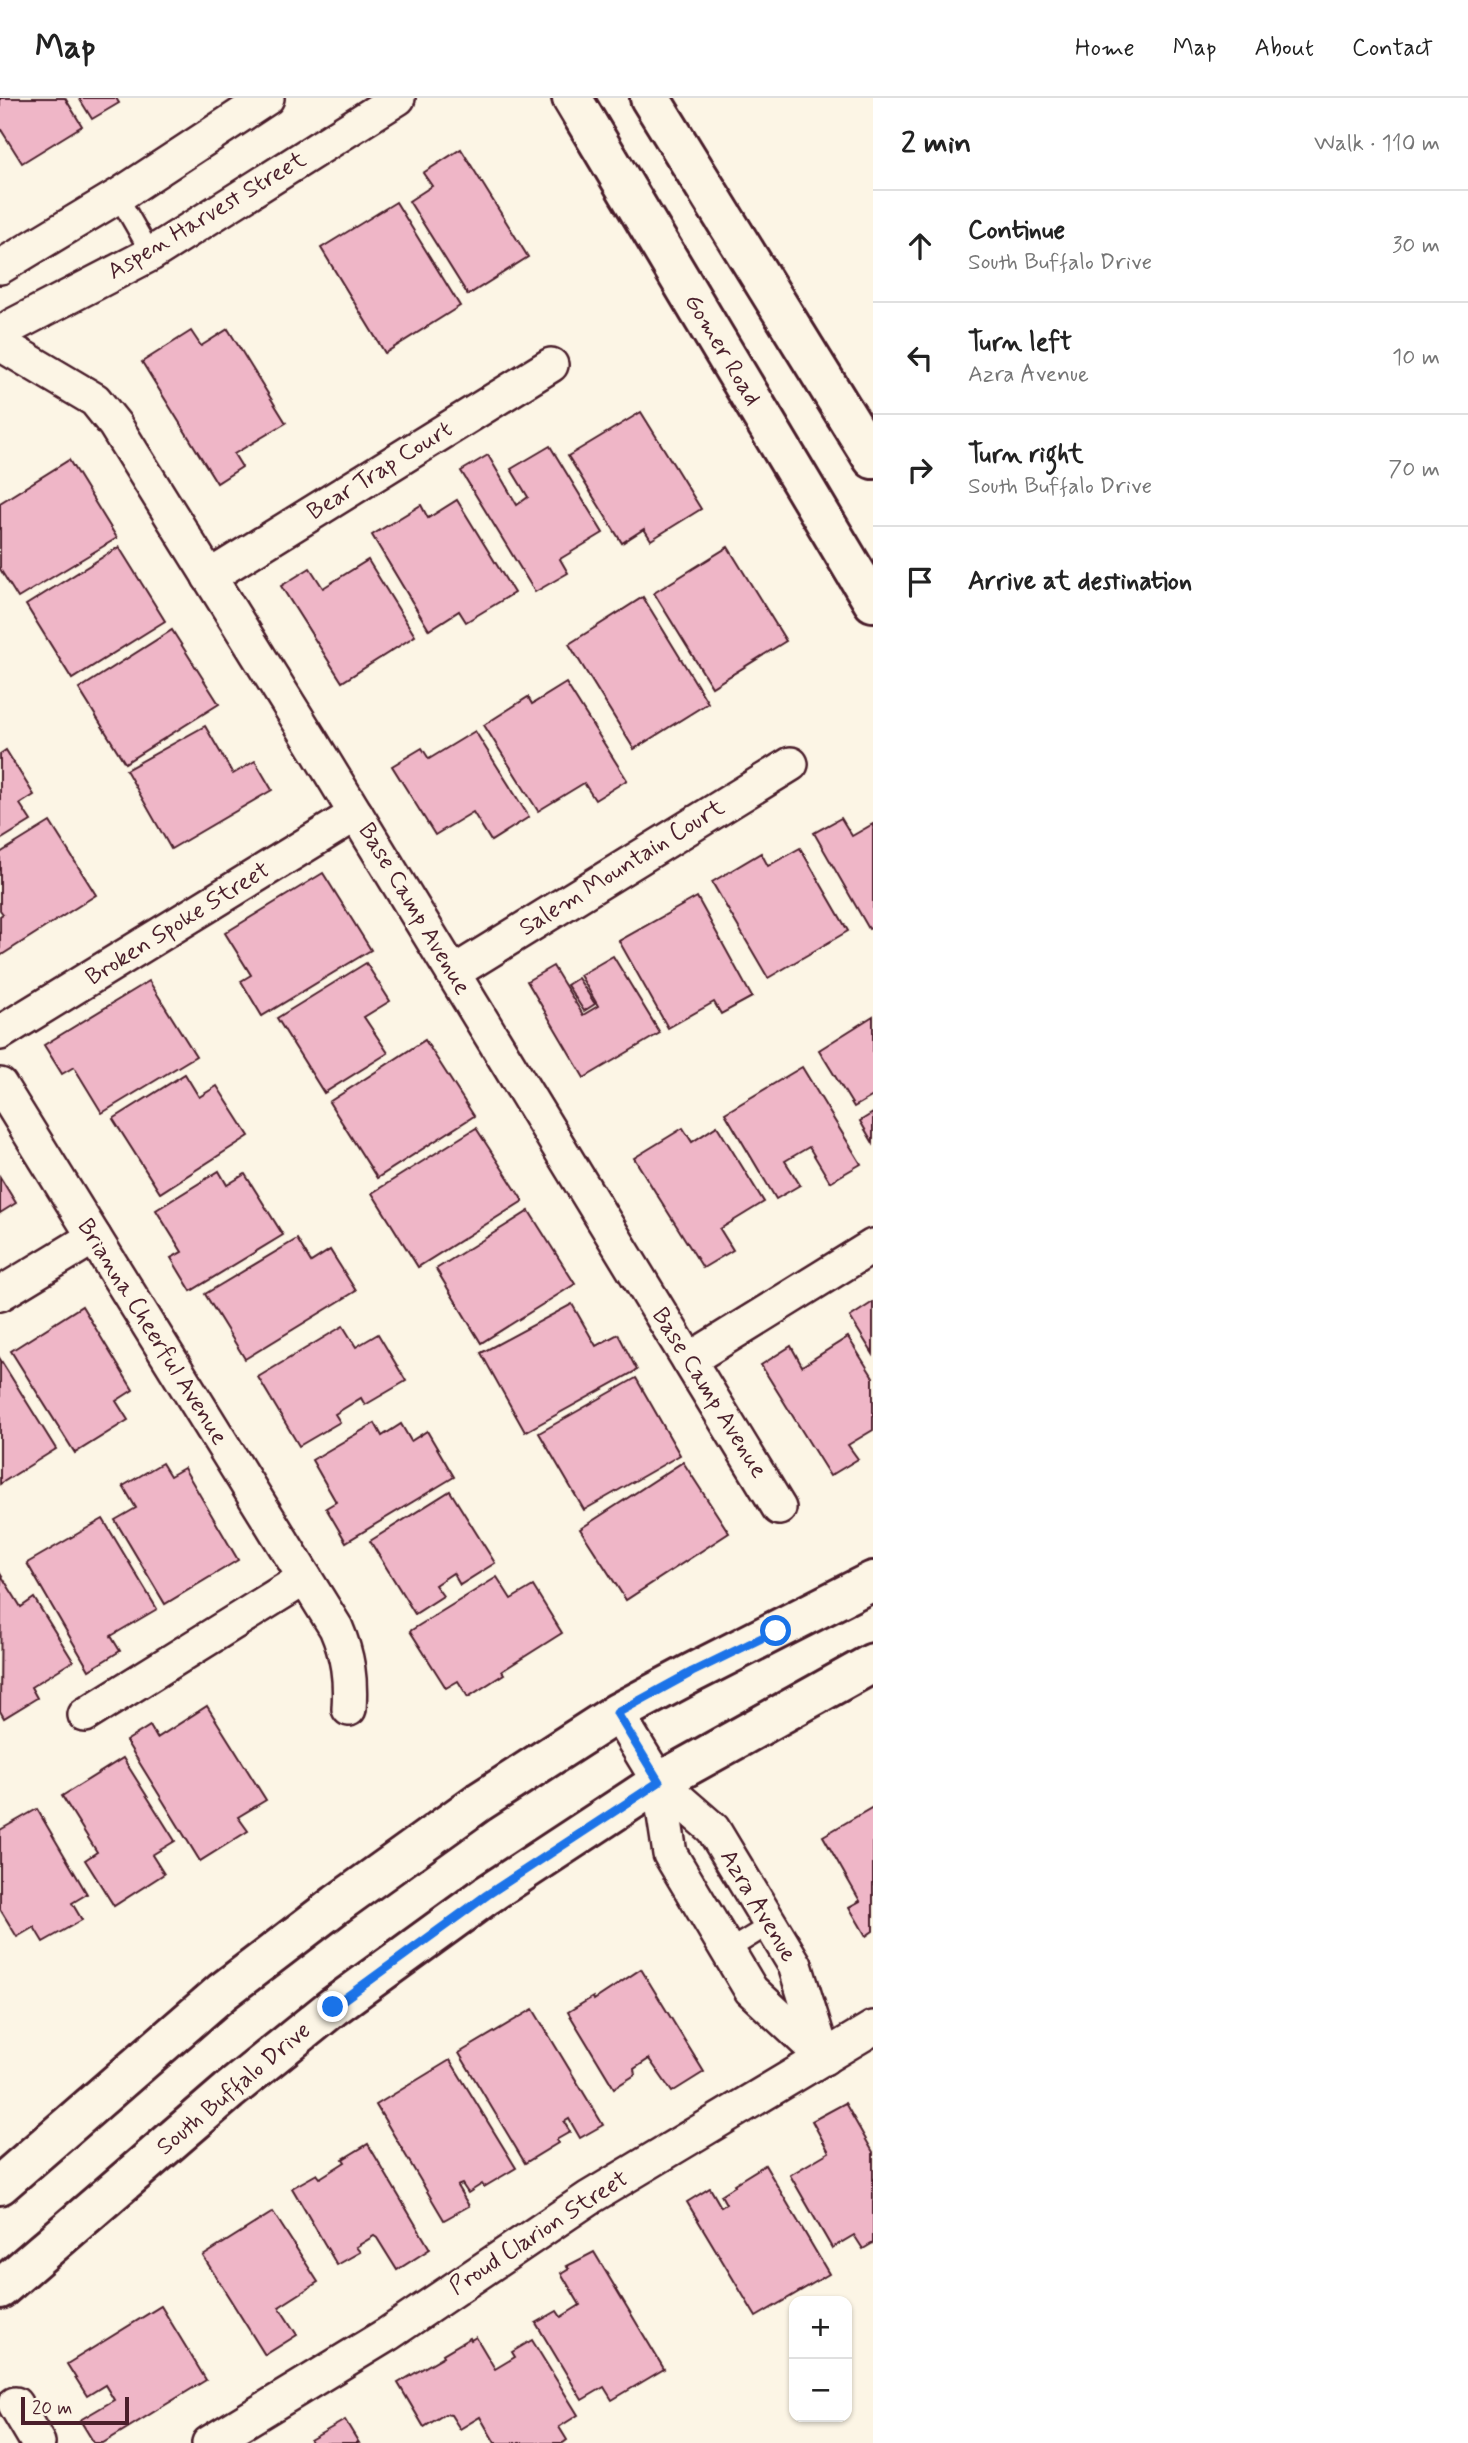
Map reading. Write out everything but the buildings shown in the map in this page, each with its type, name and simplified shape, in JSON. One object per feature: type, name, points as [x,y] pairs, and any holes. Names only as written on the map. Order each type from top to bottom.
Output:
[{"type":"main road","name":"Gomer Road","points":[[572,98],[873,602]]},
{"type":"main road","points":[[650,98],[873,459]]},
{"type":"main road","points":[[0,2185],[232,1984],[337,1904],[479,1802],[617,1713],[873,1581]]},
{"type":"main road","name":"South Buffalo Drive","points":[[0,2289],[229,2091],[333,2007],[487,1895],[659,1782],[873,1662]]},
{"type":"street","points":[[0,267],[118,196],[267,98]]},
{"type":"street","name":"Aspen Harvest Street","points":[[5,336],[150,254],[398,98]]},
{"type":"street","name":"Base Camp Avenue","points":[[5,336],[96,400],[131,449],[779,1508]]},
{"type":"street","name":"Bear Trap Court","points":[[209,577],[551,365]]},
{"type":"street","name":"Salem Mountain Court","points":[[453,973],[791,764]]},
{"type":"street","name":"Broken Spoke Street","points":[[0,1033],[356,814]]},
{"type":"street","name":"Brianna Cheerful Avenue","points":[[0,1085],[336,1628],[345,1650],[351,1681],[349,1709]]},
{"type":"street","points":[[0,1294],[94,1237]]},
{"type":"street","points":[[689,1360],[873,1246]]},
{"type":"street","points":[[85,1715],[305,1578]]},
{"type":"street","name":"Azra Avenue","points":[[617,1713],[659,1782],[713,1829],[771,1924],[795,1965],[824,2058]]},
{"type":"street","name":"Azra Avenue","points":[[659,1782],[670,1854],[727,1951],[751,1990],[824,2058]]},
{"type":"street","name":"Proud Clarion Street","points":[[209,2443],[388,2334],[589,2197],[873,2028]]},
{"type":"street","points":[[15,2404],[38,2443]]},
{"type":"lane","points":[[118,196],[150,254]]},
{"type":"lane","points":[[727,1951],[771,1924]]},
{"type":"route","points":[[333,2007],[487,1895],[659,1782],[617,1713],[776,1631]]}]
